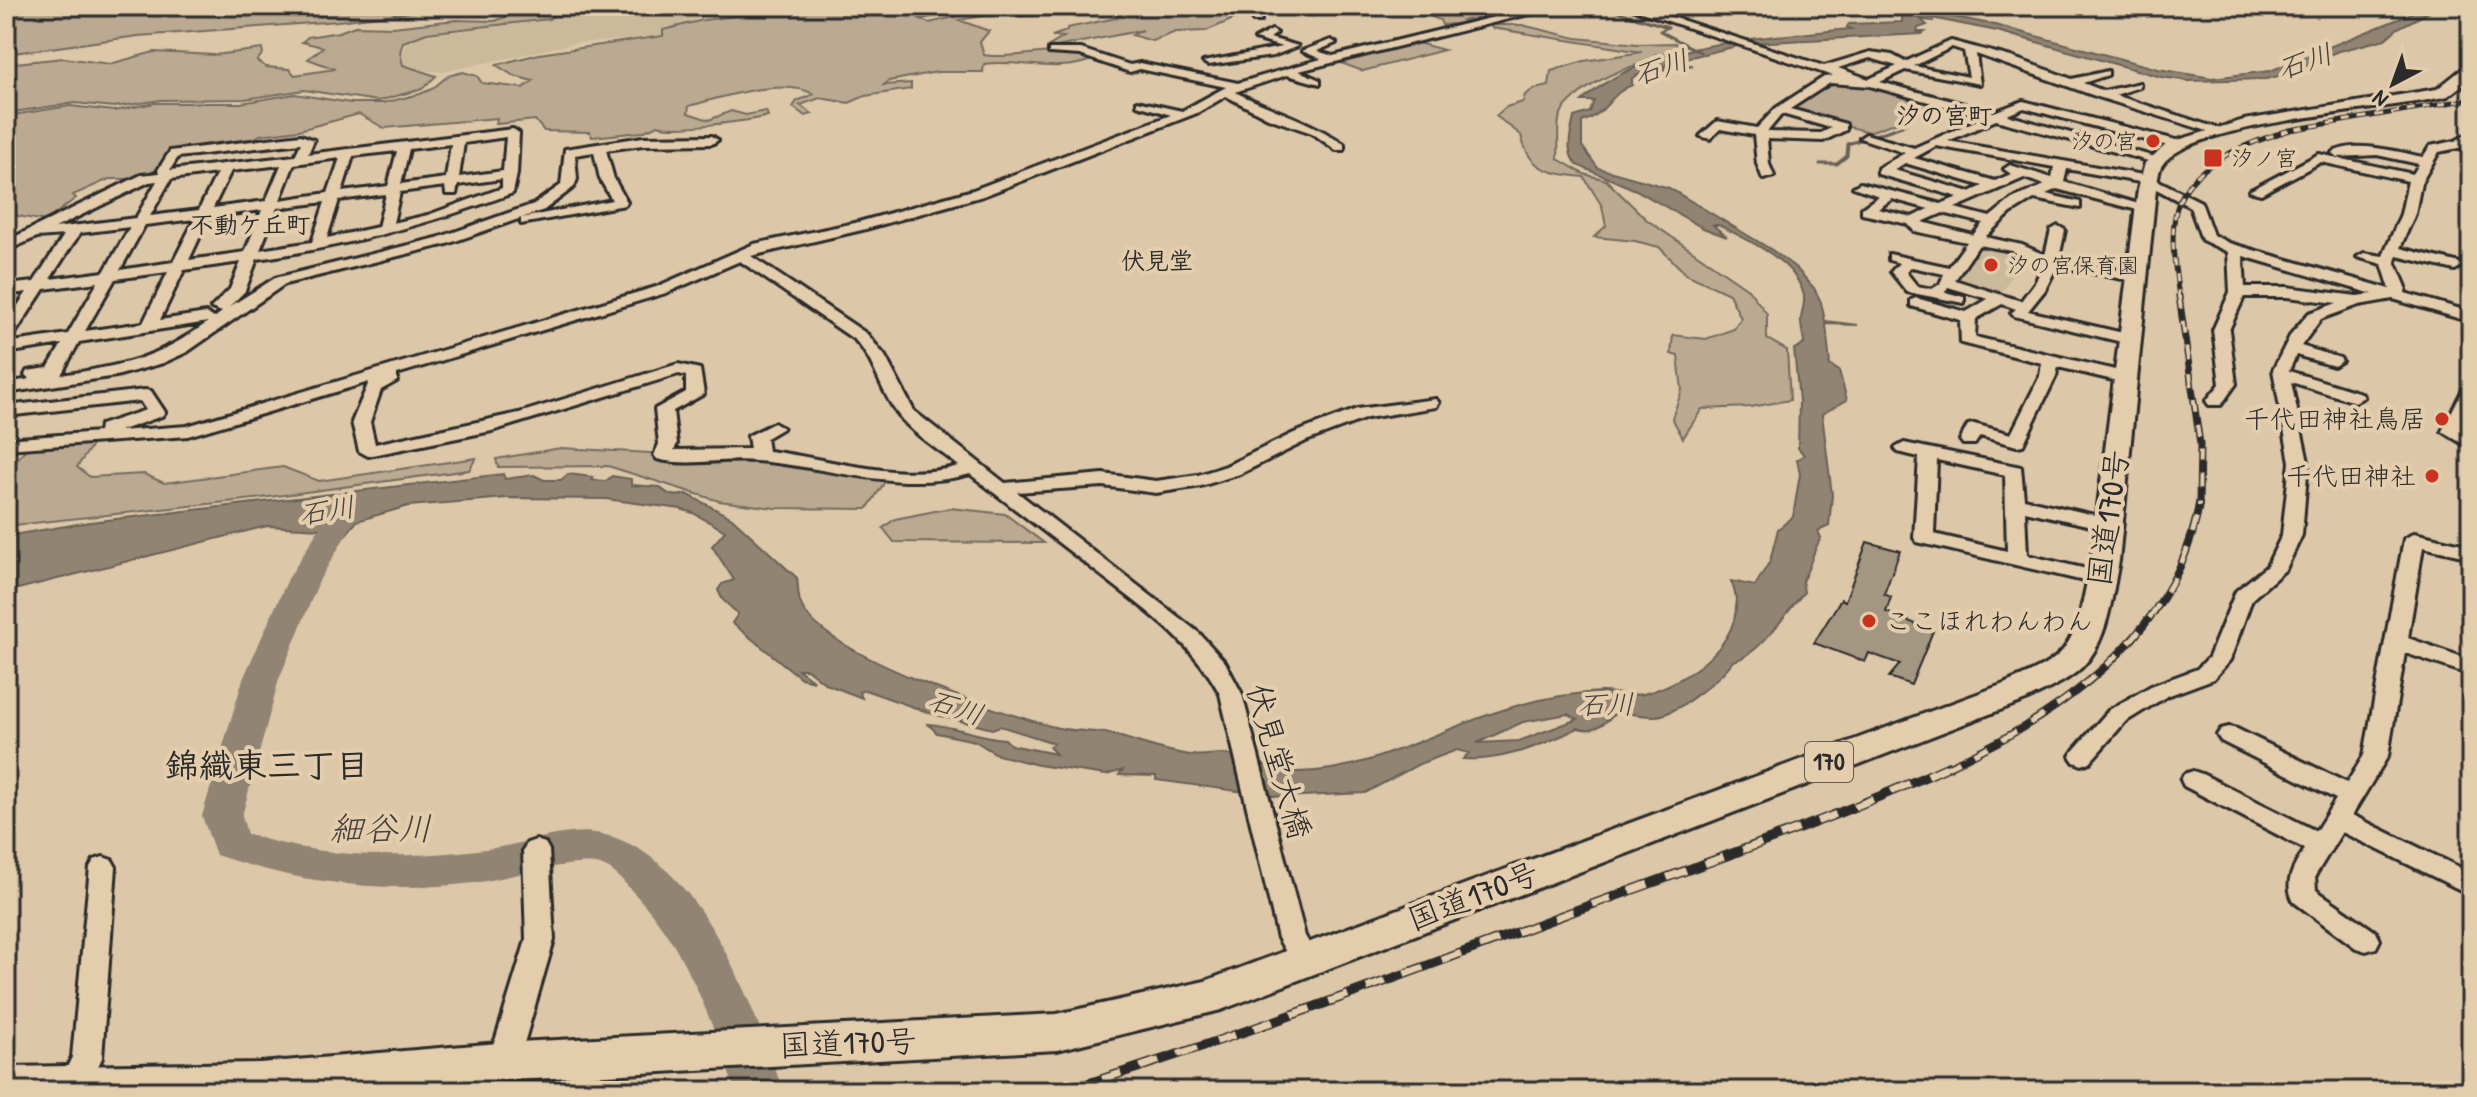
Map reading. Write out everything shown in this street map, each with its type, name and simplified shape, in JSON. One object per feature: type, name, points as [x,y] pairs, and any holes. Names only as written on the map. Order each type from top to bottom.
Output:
[{"type":"highway","points":[[2156,173],[2217,130],[2442,93],[2467,74],[2471,67]]},
{"type":"highway","name":"国道170号","points":[[6,1086],[260,1082],[499,1062],[1057,1032],[1207,998],[2015,692],[2075,656],[2095,605],[2109,524],[2138,278],[2156,173]]},
{"type":"street","points":[[1247,6],[1243,10],[1255,11],[1257,19]]},
{"type":"street","points":[[1298,6],[1312,11]]},
{"type":"street","points":[[1473,6],[1504,17]]},
{"type":"street","points":[[6,444],[188,431],[661,290],[767,245],[857,227],[978,193],[1182,115],[1255,80],[1556,6]]},
{"type":"street","points":[[1628,6],[1808,65],[2054,132],[2156,173]]},
{"type":"street","points":[[1255,80],[1208,62],[1229,57],[1257,56],[1293,46],[1260,39],[1272,33]]},
{"type":"street","points":[[1331,43],[1307,51],[1331,59]]},
{"type":"street","points":[[1770,169],[1760,134],[1764,124],[1780,110],[1828,79],[1864,81],[1951,44],[1995,55],[2102,95],[2131,92],[2217,130]]},
{"type":"street","points":[[1904,66],[1976,82],[1969,48]]},
{"type":"street","points":[[1053,51],[1081,52],[1130,69],[1140,66],[1238,86]]},
{"type":"street","points":[[1995,55],[2015,51],[2035,58]]},
{"type":"street","points":[[1864,81],[1828,68],[1866,53],[1904,62],[1904,66]]},
{"type":"street","points":[[1288,71],[1316,82]]},
{"type":"street","points":[[2070,83],[2100,76]]},
{"type":"street","points":[[1226,92],[1272,115],[1316,130],[1340,147]]},
{"type":"street","points":[[2043,161],[2050,134],[2113,110],[2131,92]]},
{"type":"street","points":[[2078,100],[2113,110]]},
{"type":"street","points":[[1141,103],[1182,115]]},
{"type":"street","points":[[1967,195],[1883,171],[1920,150],[2023,104],[2083,120],[2196,205],[2207,237],[2235,250],[2471,317]]},
{"type":"street","points":[[1706,136],[1717,125],[1760,134],[1823,137],[1842,127],[1780,110]]},
{"type":"street","points":[[6,247],[133,182],[167,175],[513,133],[510,187],[504,193],[448,213],[318,245],[6,290]]},
{"type":"street","points":[[2082,756],[2117,716],[2159,691],[2205,674],[2212,668],[2224,652],[2243,596],[2282,560],[2292,535],[2299,476],[2294,427],[2282,374],[2284,361],[2315,316],[2356,301],[2397,294],[2390,256],[2408,214],[2414,184],[2425,161],[2439,147],[2459,144],[2471,136]]},
{"type":"street","points":[[1866,138],[2024,173],[2057,184]]},
{"type":"street","points":[[448,213],[458,139]]},
{"type":"street","points":[[133,366],[164,351],[234,296],[269,205],[308,140],[174,154],[164,170],[167,175]]},
{"type":"street","points":[[6,388],[133,366],[181,349],[280,281],[442,241],[539,207],[560,195],[570,179],[569,152],[643,141],[712,140]]},
{"type":"street","points":[[384,230],[404,146]]},
{"type":"street","points":[[490,225],[511,224],[620,202],[607,179],[599,147]]},
{"type":"street","points":[[1920,150],[2156,173]]},
{"type":"street","points":[[1920,150],[1995,185]]},
{"type":"street","points":[[2256,191],[2319,158],[2342,158],[2377,151],[2425,161]]},
{"type":"street","points":[[318,245],[348,153]]},
{"type":"street","points":[[2342,158],[2348,172],[2358,177],[2414,184]]},
{"type":"street","points":[[2057,184],[2061,165]]},
{"type":"street","points":[[149,327],[226,168]]},
{"type":"street","points":[[1913,221],[1967,195],[2024,173]]},
{"type":"street","points":[[1909,262],[1898,272],[1912,289],[1944,283],[1976,238],[2017,202],[2057,184],[2156,173]]},
{"type":"street","points":[[26,236],[511,174]]},
{"type":"street","points":[[6,379],[54,372],[167,175]]},
{"type":"street","points":[[1860,187],[1994,222]]},
{"type":"street","points":[[2036,195],[2075,205]]},
{"type":"street","points":[[1888,196],[1867,211],[1913,221],[1919,228],[1976,238],[2053,261],[2138,278]]},
{"type":"street","points":[[6,335],[75,230]]},
{"type":"street","points":[[1894,257],[1909,262],[1944,283],[2024,307],[2039,292],[2053,261],[2058,230]]},
{"type":"street","points":[[2215,401],[2228,384],[2221,330],[2238,292],[2235,250]]},
{"type":"street","name":"伏見堂大橋","points":[[741,255],[861,337],[875,350],[902,408],[919,426],[1159,610],[1191,638],[1217,667],[1238,714],[1292,938],[1305,960]]},
{"type":"street","points":[[2364,257],[2390,256],[2455,266]]},
{"type":"street","points":[[1944,283],[1959,300]]},
{"type":"street","points":[[2238,292],[2287,292],[2356,301]]},
{"type":"street","points":[[1916,303],[1968,317],[2001,298]]},
{"type":"street","points":[[2019,313],[2130,339]]},
{"type":"street","points":[[1968,317],[1967,340],[2126,378]]},
{"type":"street","points":[[6,348],[206,318]]},
{"type":"street","points":[[2291,348],[2334,361]]},
{"type":"street","points":[[1974,430],[2017,441],[2048,376],[2050,361]]},
{"type":"street","points":[[401,367],[373,387],[361,422],[368,451],[444,439],[501,424],[678,369],[694,373],[695,394],[664,409],[668,444],[663,455],[760,456],[901,475],[952,475],[973,468]]},
{"type":"street","points":[[2282,374],[2355,397]]},
{"type":"street","points":[[2471,389],[2451,431],[2471,444]]},
{"type":"street","points":[[6,411],[145,395],[156,412],[102,430],[96,436]]},
{"type":"street","points":[[1003,491],[1013,486],[1103,480],[1156,487],[1201,480],[1233,470],[1300,437],[1363,413],[1430,403]]},
{"type":"street","points":[[6,431],[28,409]]},
{"type":"street","points":[[760,456],[757,436],[774,428]]},
{"type":"street","points":[[1904,448],[2014,471],[2017,559]]},
{"type":"street","points":[[1928,453],[1924,538],[2101,579]]},
{"type":"street","points":[[2015,503],[2109,524]]},
{"type":"street","points":[[2366,940],[2303,895],[2302,875],[2376,756],[2414,539],[2471,552]]},
{"type":"street","points":[[2394,641],[2471,668]]},
{"type":"street","points":[[2229,735],[2350,795]]},
{"type":"street","points":[[2193,780],[2320,845]]},
{"type":"street","points":[[2335,818],[2471,885]]},
{"type":"street","points":[[499,1062],[510,1040],[540,940],[536,858]]},
{"type":"street","points":[[73,1086],[87,1058],[103,867]]},
{"type":"shaded area","points":[[6,6],[461,6],[338,21],[138,36],[6,54]]},
{"type":"shaded area","points":[[553,6],[609,6],[554,15],[549,19],[427,33],[403,42],[400,52],[403,65],[436,76],[422,89],[378,101],[304,90],[245,99],[161,100],[114,107],[75,103],[6,113],[6,64],[64,58],[110,64],[154,52],[215,55],[262,49],[263,53],[257,61],[266,67],[289,69],[295,75],[335,69],[308,59],[323,47],[302,42],[308,37],[355,26],[495,21],[524,10]]},
{"type":"shaded area","points":[[601,6],[718,6],[666,37],[576,43],[443,72],[418,70],[404,64],[403,51],[407,41],[420,36],[550,19],[555,15]]},
{"type":"shaded area","points":[[750,6],[921,6],[941,12],[938,16],[920,19],[929,23],[955,17],[949,12],[982,9],[988,15],[959,20],[989,31],[980,42],[984,55],[1069,52],[1091,60],[1065,66],[984,64],[983,72],[937,72],[889,81],[884,85],[911,83],[911,89],[865,96],[849,103],[820,98],[800,105],[812,114],[805,116],[793,107],[797,101],[814,94],[786,87],[753,90],[689,106],[688,113],[709,120],[731,111],[746,115],[766,111],[768,116],[694,126],[658,125],[642,132],[592,137],[590,132],[544,131],[535,120],[496,124],[497,118],[384,128],[359,114],[299,130],[260,135],[248,143],[173,151],[152,174],[133,179],[109,179],[73,195],[76,198],[46,221],[18,216],[12,211],[6,213],[6,116],[70,106],[114,111],[155,103],[241,103],[295,94],[351,103],[383,103],[420,94],[448,76],[463,72],[477,76],[482,83],[523,88],[533,81],[514,76],[496,65],[539,54],[663,36],[663,30],[703,20],[754,14],[748,9]]},
{"type":"shaded area","points":[[1053,6],[1234,6],[1236,9],[1229,15],[1236,18],[1206,31],[1176,32],[1152,41],[1132,35],[1143,30],[1056,47],[1049,46],[1064,37],[1052,36],[1067,31],[1067,28],[1121,17],[1114,13],[1116,9],[1012,17],[1012,8],[1055,13]]},
{"type":"shaded area","points":[[1308,6],[1465,12],[1482,14],[1484,19],[1442,25],[1440,20],[1424,14]]},
{"type":"shaded area","points":[[1490,25],[1522,25],[1576,38],[1638,44],[1675,43],[1683,49],[1673,54],[1656,54],[1647,61],[1609,76],[1577,96],[1559,120],[1558,159],[1584,174],[1606,180],[1647,220],[1748,289],[1767,314],[1767,339],[1787,350],[1790,400],[1751,407],[1702,409],[1683,438],[1672,418],[1682,390],[1678,356],[1671,354],[1673,335],[1706,339],[1734,329],[1741,318],[1729,294],[1686,274],[1659,247],[1594,237],[1606,226],[1602,206],[1584,177],[1543,168],[1530,157],[1521,135],[1496,116],[1506,107],[1523,102],[1525,95],[1534,89],[1549,86],[1551,71],[1584,61],[1642,52],[1492,28]]},
{"type":"shaded area","points":[[1410,41],[1444,50],[1363,71],[1335,61]]},
{"type":"shaded area","points":[[1854,81],[1918,99],[1911,117],[1869,132],[1789,111],[1823,87]]},
{"type":"shaded area","name":"汐の宮保育園","points":[[1977,244],[2013,249],[2023,256],[2001,294],[1954,280]]},
{"type":"shaded area","points":[[95,441],[77,467],[90,477],[144,474],[164,483],[283,467],[319,481],[476,458],[469,470],[254,499],[6,526],[6,473],[28,446]]},
{"type":"shaded area","points":[[561,448],[757,459],[888,477],[867,509],[775,508],[719,501],[608,466],[498,467],[496,459]]},
{"type":"shaded area","points":[[950,508],[1005,514],[1044,543],[894,542],[883,528],[895,519]]},
{"type":"water","name":"石川","points":[[2421,6],[2437,8],[2398,28],[2385,39],[2336,52],[2291,73],[2266,79],[2189,81],[2161,77],[1997,31],[1921,16],[1913,17],[1934,21],[1921,20],[1927,25],[1918,28],[1917,32],[1925,32],[1922,34],[1750,43],[1670,62],[1662,67],[1693,65],[1632,78],[1632,85],[1618,93],[1597,114],[1582,122],[1582,146],[1598,168],[1669,188],[1772,250],[1796,268],[1814,288],[1825,321],[1858,325],[1826,324],[1830,365],[1839,371],[1847,400],[1822,414],[1832,495],[1829,526],[1818,531],[1821,538],[1802,581],[1804,592],[1772,632],[1752,651],[1733,661],[1708,686],[1674,710],[1655,716],[1616,713],[1594,728],[1578,728],[1537,746],[1492,758],[1463,759],[1469,753],[1457,750],[1419,764],[1365,793],[1281,797],[1156,780],[1156,776],[1119,775],[1123,770],[1106,775],[1038,765],[998,755],[975,741],[937,733],[928,724],[1005,739],[1011,745],[1056,754],[1049,747],[1054,743],[1000,726],[992,729],[933,714],[865,690],[859,692],[862,698],[826,684],[807,669],[798,669],[814,681],[801,678],[732,623],[738,614],[722,599],[718,590],[722,584],[734,580],[712,546],[725,531],[681,509],[606,499],[507,498],[408,506],[357,521],[338,544],[320,546],[321,529],[267,526],[6,592],[6,536],[90,522],[503,474],[505,479],[534,475],[544,480],[561,480],[568,474],[606,481],[612,476],[631,479],[631,485],[660,487],[672,495],[687,494],[732,518],[797,578],[800,602],[814,622],[839,641],[873,660],[952,694],[1057,728],[1110,734],[1182,754],[1232,755],[1298,772],[1351,765],[1506,709],[1565,695],[1606,692],[1643,694],[1680,679],[1714,654],[1726,638],[1734,620],[1736,601],[1731,581],[1755,586],[1770,561],[1778,529],[1793,517],[1800,474],[1797,460],[1804,455],[1798,448],[1799,401],[1794,349],[1804,344],[1802,289],[1787,268],[1754,243],[1719,225],[1713,225],[1727,237],[1703,228],[1636,190],[1577,165],[1570,149],[1574,117],[1590,112],[1594,101],[1582,101],[1608,81],[1673,54],[1710,46],[1747,39],[1851,29],[1847,27],[1849,24],[1902,22],[1902,14],[1936,13],[1995,25],[2158,69],[2212,78],[2270,71],[2406,16]],"holes":[[[1568,714],[1578,719],[1519,741],[1477,743],[1523,722]]]},
{"type":"building","name":"ここほれわんわん","points":[[1867,542],[1900,551],[1884,594],[1891,597],[1886,612],[1933,631],[1911,685],[1889,677],[1900,664],[1869,653],[1865,662],[1814,643],[1841,599],[1845,601]]},
{"type":"waterway","name":"石川","points":[[1599,6],[1668,27],[1660,31],[1700,52]]},
{"type":"waterway","points":[[1820,164],[1837,164],[1847,156],[1848,144],[1902,126],[1925,107],[1939,106]]},
{"type":"waterway","name":"細谷川","points":[[346,510],[304,579],[261,679],[222,816],[230,844],[286,861],[371,871],[466,867],[580,848],[602,850],[619,856],[655,887],[707,958],[730,1008],[759,1091]]},
{"type":"railway","points":[[2179,298],[2173,247],[2175,216],[2181,198],[2191,183],[2220,159],[2237,149],[2290,130],[2471,99]]},
{"type":"railway","points":[[2179,296],[2200,444],[2199,506]]},
{"type":"railway","points":[[1949,766],[2029,724],[2069,697],[2106,666],[2138,632],[2166,593],[2186,551],[2199,504]]},
{"type":"railway","points":[[1064,1091],[1379,984],[1807,825],[1949,766]]},
{"type":"railway","points":[[1945,768],[1949,766]]},
{"type":"place","name":"汐の宮","points":[[2153,141]]},
{"type":"place","name":"汐ノ宮","points":[[2213,158]]},
{"type":"place","name":"汐の宮保育園","points":[[1991,265]]},
{"type":"place","name":"千代田神社鳥居","points":[[2442,419]]},
{"type":"place","name":"千代田神社","points":[[2432,476]]},
{"type":"place","name":"ここほれわんわん","points":[[1869,621]]},
{"type":"district","name":"汐の宮町","points":[[1944,116]]},
{"type":"district","name":"不動ケ丘町","points":[[250,225]]},
{"type":"district","name":"伏見堂","points":[[1157,261]]},
{"type":"district","name":"錦織東三丁目","points":[[267,765]]}]
